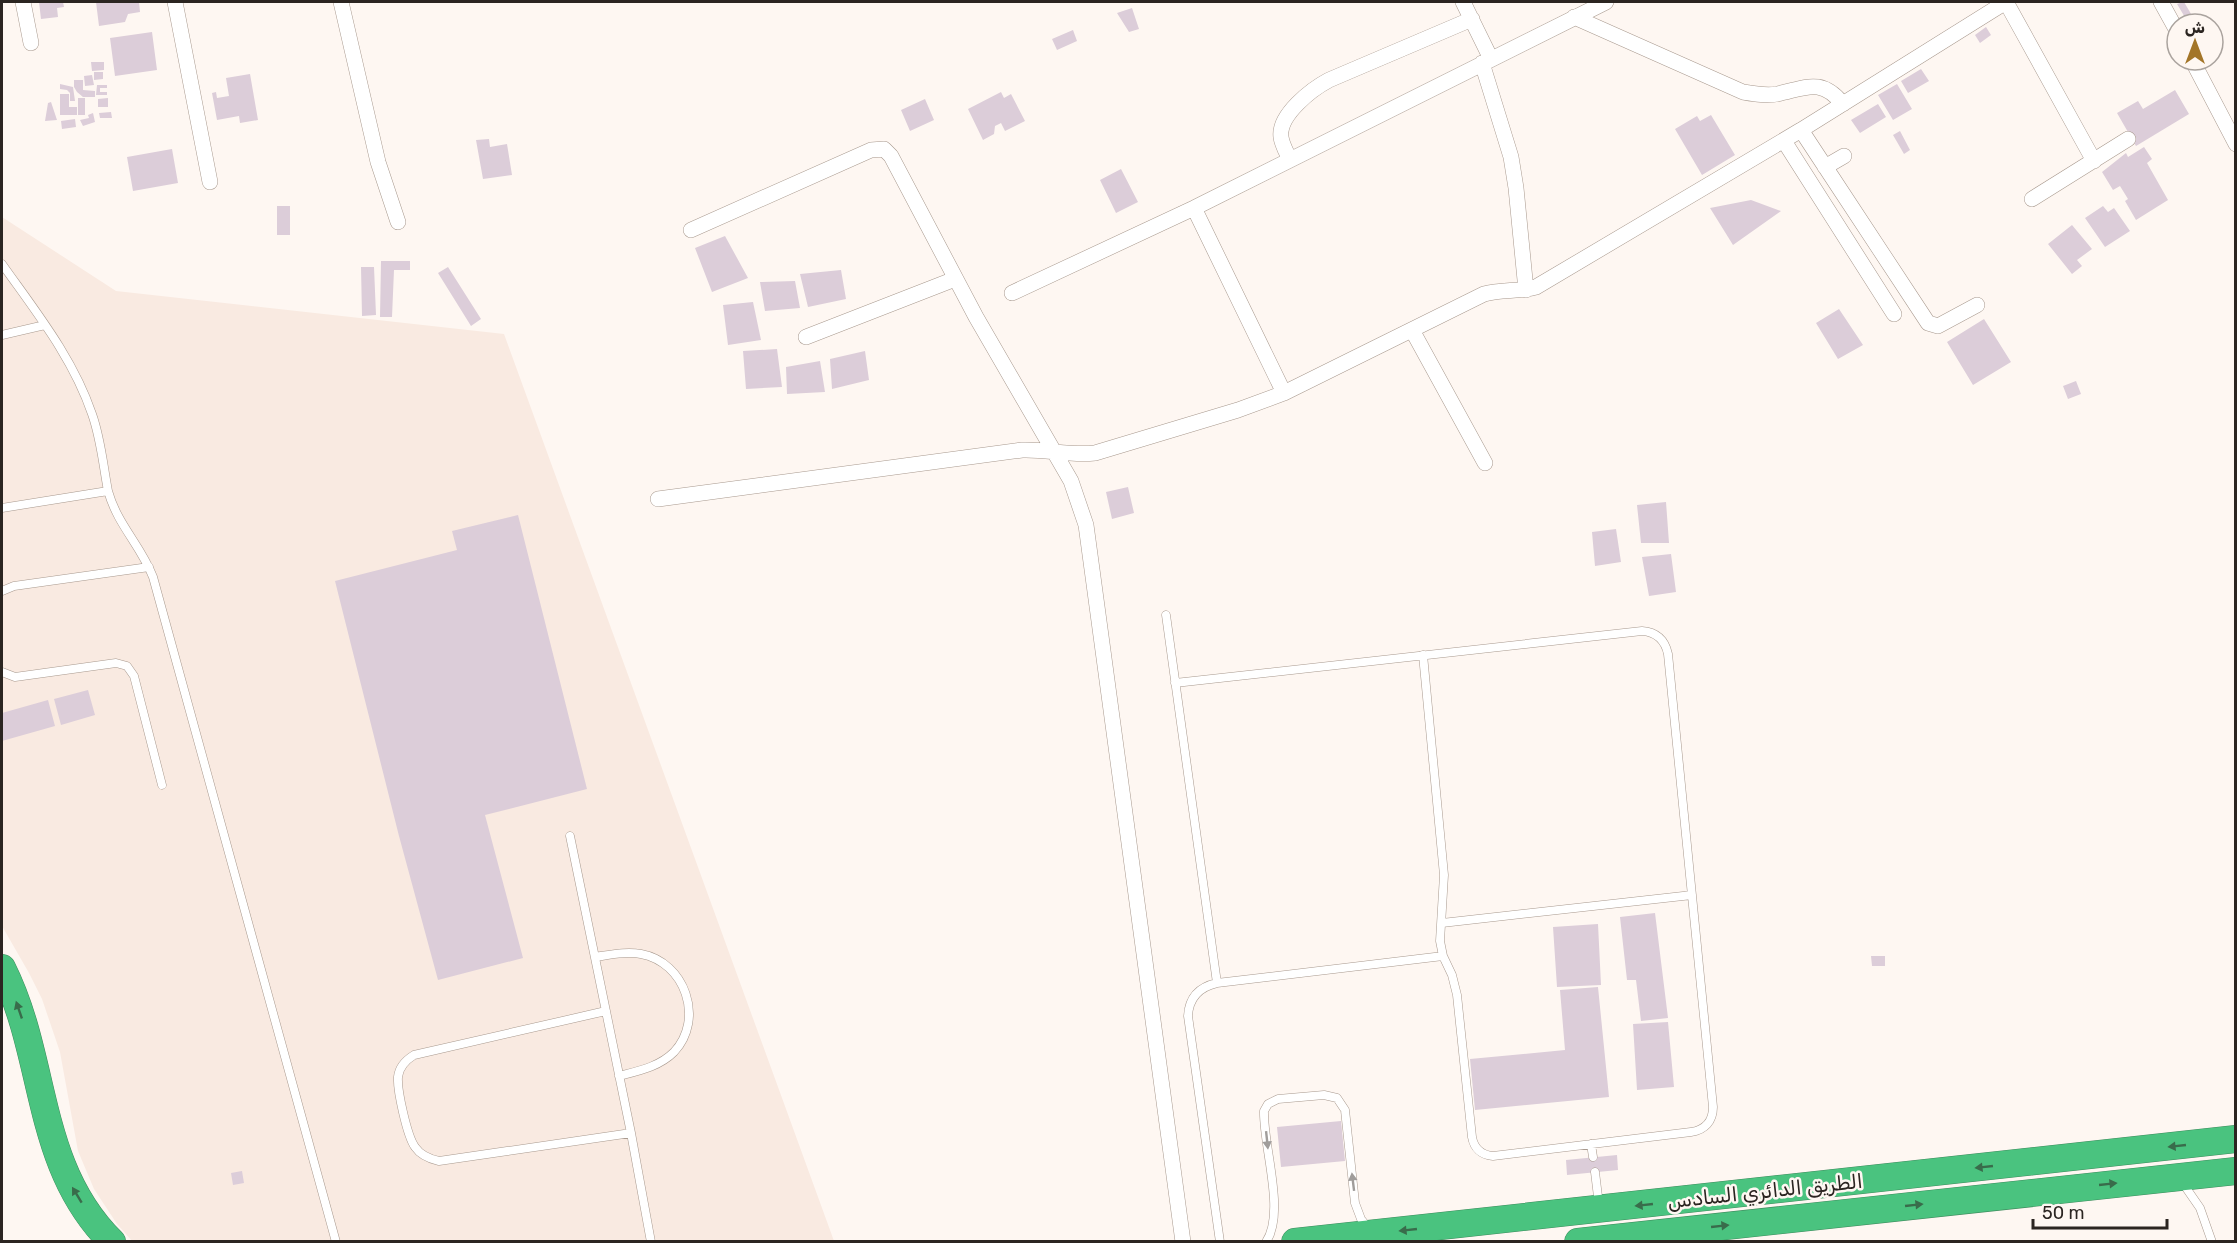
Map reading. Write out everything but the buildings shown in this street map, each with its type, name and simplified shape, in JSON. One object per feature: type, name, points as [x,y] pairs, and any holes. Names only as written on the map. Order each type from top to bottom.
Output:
[{"type":"highway","points":[[2,968],[26,1028],[49,1130],[57,1154],[79,1199],[112,1242]]},
{"type":"highway","name":"الطريق الدائري السادس","points":[[1295,1242],[1375,1233],[1469,1233],[1600,1209],[2235,1139]]},
{"type":"highway","name":"الطريق الدائري السادس","points":[[1578,1242],[1685,1236],[2235,1170]]},
{"type":"street","points":[[22,2],[31,43]]},
{"type":"street","points":[[175,2],[210,182]]},
{"type":"street","points":[[339,2],[378,162],[398,222]]},
{"type":"street","points":[[1463,2],[1472,19],[1486,61],[1511,157],[1526,290]]},
{"type":"street","points":[[1012,293],[1194,208],[1606,2]]},
{"type":"street","points":[[658,499],[1022,450],[1081,455],[1095,453],[1238,410],[1284,393],[1484,294],[1526,290],[1536,286],[1784,141],[2006,2],[2094,161]]},
{"type":"street","points":[[1574,17],[1743,92],[1766,95],[1806,86],[1817,87],[1835,94],[1843,104]]},
{"type":"street","points":[[1290,160],[1283,143],[1282,128],[1285,120],[1309,92],[1329,80],[1472,19]]},
{"type":"street","points":[[2198,72],[2235,144]]},
{"type":"street","points":[[1801,130],[1928,322],[1938,326],[1977,305]]},
{"type":"street","points":[[2032,199],[2128,139]]},
{"type":"street","points":[[1784,141],[1894,314]]},
{"type":"street","points":[[691,230],[880,148],[891,156],[956,279],[1077,494],[1086,525],[1183,1242]]},
{"type":"street","points":[[1825,167],[1844,156]]},
{"type":"street","points":[[1194,208],[1284,393]]},
{"type":"street","points":[[806,337],[956,279]]},
{"type":"street","points":[[1412,330],[1485,464]]},
{"type":"lane","points":[[2,264],[45,325],[81,385],[99,436],[113,510],[149,567],[336,1242]]},
{"type":"lane","points":[[2,335],[45,325]]},
{"type":"lane","points":[[2,508],[108,491]]},
{"type":"lane","points":[[2,591],[14,586],[149,567]]},
{"type":"lane","points":[[1166,615],[1217,983]]},
{"type":"lane","points":[[1175,683],[1642,631],[1658,636],[1667,647],[1668,654],[1713,1107],[1711,1119],[1703,1128],[1697,1131],[1492,1156],[1475,1148],[1457,995],[1452,975],[1443,956],[1440,940],[1444,875],[1423,656]]},
{"type":"lane","points":[[2,672],[15,677],[111,663],[127,666],[134,676],[162,785]]},
{"type":"lane","points":[[570,836],[651,1242]]},
{"type":"lane","points":[[1442,923],[1692,895]]},
{"type":"lane","points":[[595,957],[626,953],[656,958],[669,967],[679,979],[686,993],[689,1008],[686,1031],[675,1051],[663,1061],[649,1068],[619,1076]]},
{"type":"lane","points":[[1220,1242],[1188,1016],[1194,996],[1208,985],[1217,983],[1443,956]]},
{"type":"lane","points":[[606,1011],[414,1055],[404,1063],[400,1071],[399,1086],[415,1148],[422,1154],[439,1161],[631,1133]]},
{"type":"lane","points":[[1266,1242],[1273,1227],[1274,1218],[1264,1115],[1266,1107],[1278,1099],[1324,1095],[1337,1098],[1343,1106],[1357,1211],[1367,1227],[1375,1233]]},
{"type":"lane","points":[[1591,1144],[1593,1157]]},
{"type":"lane","points":[[1595,1172],[1600,1209]]},
{"type":"lane","points":[[2179,1177],[2200,1208],[2212,1242]]},
{"type":"shaded area","points":[[2,217],[116,291],[504,334],[834,1241],[133,1242],[117,1224],[94,1189],[78,1151],[60,1052],[42,999],[2,926]]}]
